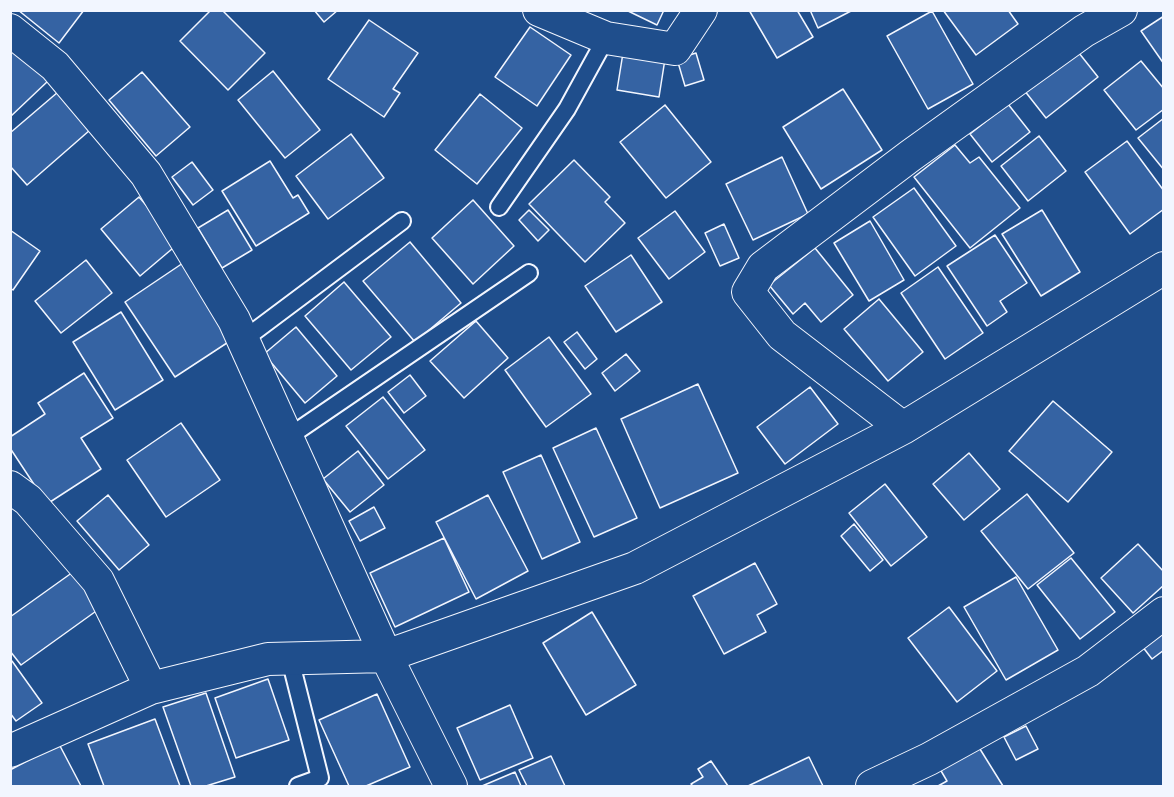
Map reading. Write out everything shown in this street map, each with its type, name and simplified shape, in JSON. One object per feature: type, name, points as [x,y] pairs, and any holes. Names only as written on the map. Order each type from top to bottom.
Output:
[{"type":"street","points":[[539,10],[606,38],[675,49],[701,10]]},
{"type":"street","points":[[903,428],[782,335],[748,292],[763,267],[818,225],[1084,31],[1121,10]]},
{"type":"street","points":[[10,30],[55,66],[146,174],[234,320],[386,656],[451,786]]},
{"type":"street","points":[[10,751],[151,688],[268,659],[386,656],[635,568],[903,428],[1164,268]]},
{"type":"street","points":[[10,487],[28,500],[98,581],[151,688]]},
{"type":"street","points":[[872,786],[929,759],[1088,671],[1164,613]]},
{"type":"lane","points":[[499,207],[567,109],[606,38]]},
{"type":"lane","points":[[243,340],[402,221]]},
{"type":"lane","points":[[287,438],[529,273]]},
{"type":"lane","points":[[290,659],[320,778],[298,786]]},
{"type":"building","points":[[18,10],[84,10],[59,43]]},
{"type":"building","points":[[211,10],[222,10],[265,53],[228,90],[180,41]]},
{"type":"building","points":[[314,10],[338,10],[324,22]]},
{"type":"building","points":[[626,10],[664,10],[657,25]]},
{"type":"building","points":[[749,10],[797,10],[813,37],[777,58]]},
{"type":"building","points":[[810,10],[853,10],[818,28]]},
{"type":"building","points":[[943,10],[1008,10],[1018,24],[976,55]]},
{"type":"building","points":[[932,11],[973,84],[928,109],[887,36]]},
{"type":"building","points":[[1164,16],[1164,64],[1141,31]]},
{"type":"building","points":[[369,20],[418,53],[393,89],[400,93],[384,117],[328,79]]},
{"type":"building","points":[[530,27],[571,55],[537,106],[495,77]]},
{"type":"building","points":[[10,43],[48,81],[10,117]]},
{"type":"building","points":[[1075,48],[1098,77],[1046,118],[1024,90]]},
{"type":"building","points":[[623,53],[665,59],[659,97],[617,90]]},
{"type":"building","points":[[696,53],[704,80],[685,86],[677,59]]},
{"type":"building","points":[[1141,61],[1164,89],[1164,109],[1136,130],[1104,90]]},
{"type":"building","points":[[273,71],[320,130],[285,158],[238,100]]},
{"type":"building","points":[[142,72],[190,127],[156,156],[109,100]]},
{"type":"building","points":[[843,89],[882,150],[821,189],[783,127]]},
{"type":"building","points":[[58,92],[90,130],[27,185],[10,166],[10,133]]},
{"type":"building","points":[[480,94],[522,128],[477,184],[435,150]]},
{"type":"building","points":[[1008,104],[1030,132],[992,162],[970,134]]},
{"type":"building","points":[[665,105],[711,162],[666,198],[620,142]]},
{"type":"building","points":[[1164,118],[1164,170],[1138,138]]},
{"type":"building","points":[[351,134],[384,178],[328,219],[296,176]]},
{"type":"building","points":[[1039,136],[1066,171],[1028,201],[1001,166]]},
{"type":"building","points":[[1127,141],[1164,191],[1164,209],[1130,234],[1085,172]]},
{"type":"building","points":[[955,145],[970,163],[979,157],[1020,208],[970,248],[914,177]]},
{"type":"building","points":[[782,157],[808,214],[753,240],[726,184]]},
{"type":"building","points":[[574,160],[610,197],[605,202],[625,223],[585,262],[529,204]]},
{"type":"building","points":[[270,161],[293,198],[298,195],[309,213],[256,246],[222,191]]},
{"type":"building","points":[[192,162],[213,190],[193,205],[172,177]]},
{"type":"building","points":[[914,188],[956,246],[915,276],[873,217]]},
{"type":"building","points":[[139,197],[179,243],[140,276],[101,229]]},
{"type":"building","points":[[473,200],[514,246],[473,284],[432,238]]},
{"type":"building","points":[[228,210],[252,250],[222,268],[198,228]]},
{"type":"building","points":[[529,210],[549,230],[538,241],[519,220]]},
{"type":"building","points":[[1042,210],[1080,272],[1041,296],[1002,234]]},
{"type":"building","points":[[675,211],[705,252],[669,279],[638,238]]},
{"type":"building","points":[[870,221],[904,280],[869,301],[834,243]]},
{"type":"building","points":[[724,224],[739,258],[720,266],[705,233]]},
{"type":"building","points":[[10,230],[40,251],[13,290],[10,288]]},
{"type":"building","points":[[995,235],[1027,283],[1000,301],[1007,312],[987,326],[947,266]]},
{"type":"building","points":[[410,242],[461,303],[415,342],[363,281]]},
{"type":"building","points":[[815,248],[853,295],[821,322],[805,303],[793,314],[769,285]]},
{"type":"building","points":[[631,255],[662,302],[616,332],[585,286]]},
{"type":"building","points":[[86,260],[112,293],[61,333],[35,301]]},
{"type":"building","points":[[186,261],[233,339],[175,377],[125,302]]},
{"type":"building","points":[[938,267],[983,333],[945,359],[901,293]]},
{"type":"building","points":[[344,282],[391,337],[351,370],[305,316]]},
{"type":"building","points":[[879,299],[923,352],[888,381],[844,329]]},
{"type":"building","points":[[121,312],[163,380],[115,410],[73,342]]},
{"type":"building","points":[[476,321],[508,358],[464,398],[430,361]]},
{"type":"building","points":[[296,327],[337,376],[305,403],[264,354]]},
{"type":"building","points":[[577,332],[597,359],[585,369],[564,342]]},
{"type":"building","points":[[549,337],[591,394],[546,427],[505,370]]},
{"type":"building","points":[[626,354],[640,371],[615,391],[602,373]]},
{"type":"building","points":[[84,373],[113,418],[81,438],[101,469],[47,504],[10,448],[10,437],[45,414],[38,403]]},
{"type":"building","points":[[410,375],[426,396],[404,413],[388,392]]},
{"type":"building","points":[[698,384],[738,473],[660,508],[621,419]]},
{"type":"building","points":[[810,387],[838,424],[785,464],[757,427]]},
{"type":"building","points":[[383,397],[425,450],[388,479],[346,426]]},
{"type":"building","points":[[1053,401],[1112,452],[1068,502],[1009,451]]},
{"type":"building","points":[[181,423],[220,480],[166,517],[127,460]]},
{"type":"building","points":[[596,428],[637,518],[594,537],[553,448]]},
{"type":"building","points":[[358,451],[384,485],[350,512],[323,479]]},
{"type":"building","points":[[969,453],[1000,489],[964,520],[933,484]]},
{"type":"building","points":[[541,455],[580,542],[542,559],[503,472]]},
{"type":"building","points":[[885,484],[927,537],[891,566],[849,513]]},
{"type":"building","points":[[1027,494],[1074,553],[1028,589],[981,531]]},
{"type":"building","points":[[108,495],[149,545],[119,570],[77,521]]},
{"type":"building","points":[[488,495],[528,571],[476,599],[436,522]]},
{"type":"building","points":[[374,507],[385,528],[360,541],[349,521]]},
{"type":"building","points":[[854,524],[883,560],[870,571],[841,536]]},
{"type":"building","points":[[444,538],[469,592],[395,627],[370,573]]},
{"type":"building","points":[[1138,544],[1164,572],[1164,585],[1133,613],[1101,578]]},
{"type":"building","points":[[1071,558],[1115,612],[1080,639],[1037,585]]},
{"type":"building","points":[[755,563],[777,604],[757,615],[766,632],[724,654],[693,596]]},
{"type":"building","points":[[73,572],[99,609],[21,665],[10,651],[10,617]]},
{"type":"building","points":[[1016,577],[1058,650],[1006,680],[964,607]]},
{"type":"building","points":[[949,607],[997,671],[957,702],[908,638]]},
{"type":"building","points":[[592,612],[636,685],[586,715],[543,643]]},
{"type":"building","points":[[1164,629],[1164,650],[1152,659],[1142,646]]},
{"type":"building","points":[[12,661],[42,703],[16,721],[10,713],[10,662]]},
{"type":"building","points":[[268,679],[289,740],[236,758],[215,698]]},
{"type":"building","points":[[206,693],[235,777],[206,786],[191,786],[163,707]]},
{"type":"building","points":[[377,694],[410,767],[366,786],[349,786],[319,720]]},
{"type":"building","points":[[510,705],[533,758],[480,780],[457,728]]},
{"type":"building","points":[[155,719],[180,786],[104,786],[88,744]]},
{"type":"building","points":[[1026,726],[1038,749],[1016,760],[1004,737]]},
{"type":"building","points":[[975,741],[1003,786],[938,786],[947,781],[937,764]]},
{"type":"building","points":[[59,744],[81,786],[10,786],[10,770]]},
{"type":"building","points":[[551,756],[565,786],[527,786],[519,770]]},
{"type":"building","points":[[809,757],[823,786],[748,786]]},
{"type":"building","points":[[711,761],[728,786],[693,786],[691,784],[703,777],[698,769]]},
{"type":"building","points":[[515,772],[521,786],[482,786]]}]
